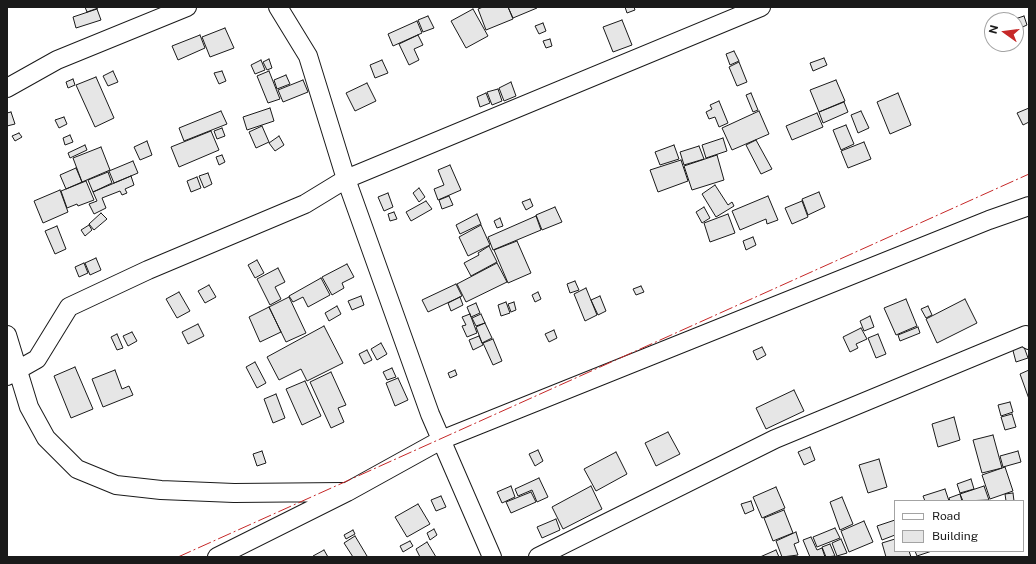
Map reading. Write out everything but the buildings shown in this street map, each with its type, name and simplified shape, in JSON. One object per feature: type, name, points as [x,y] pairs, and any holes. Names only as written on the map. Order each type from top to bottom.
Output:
[{"type":"street","points":[[7,88],[57,60],[187,7]]},
{"type":"street","points":[[278,7],[308,56],[346,179],[388,300],[441,440],[492,557]]},
{"type":"street","points":[[13,374],[37,359],[69,307],[148,270],[305,204],[346,179],[760,7]]},
{"type":"street","points":[[217,557],[250,550],[347,492],[441,440],[989,220],[1029,206]]},
{"type":"street","points":[[538,557],[775,439],[1026,335],[1029,340]]},
{"type":"street","points":[[7,336],[13,374],[29,407],[46,438],[77,469],[116,484],[160,490],[234,493],[347,492]]},
{"type":"power","points":[[178,557],[1029,174]]}]
